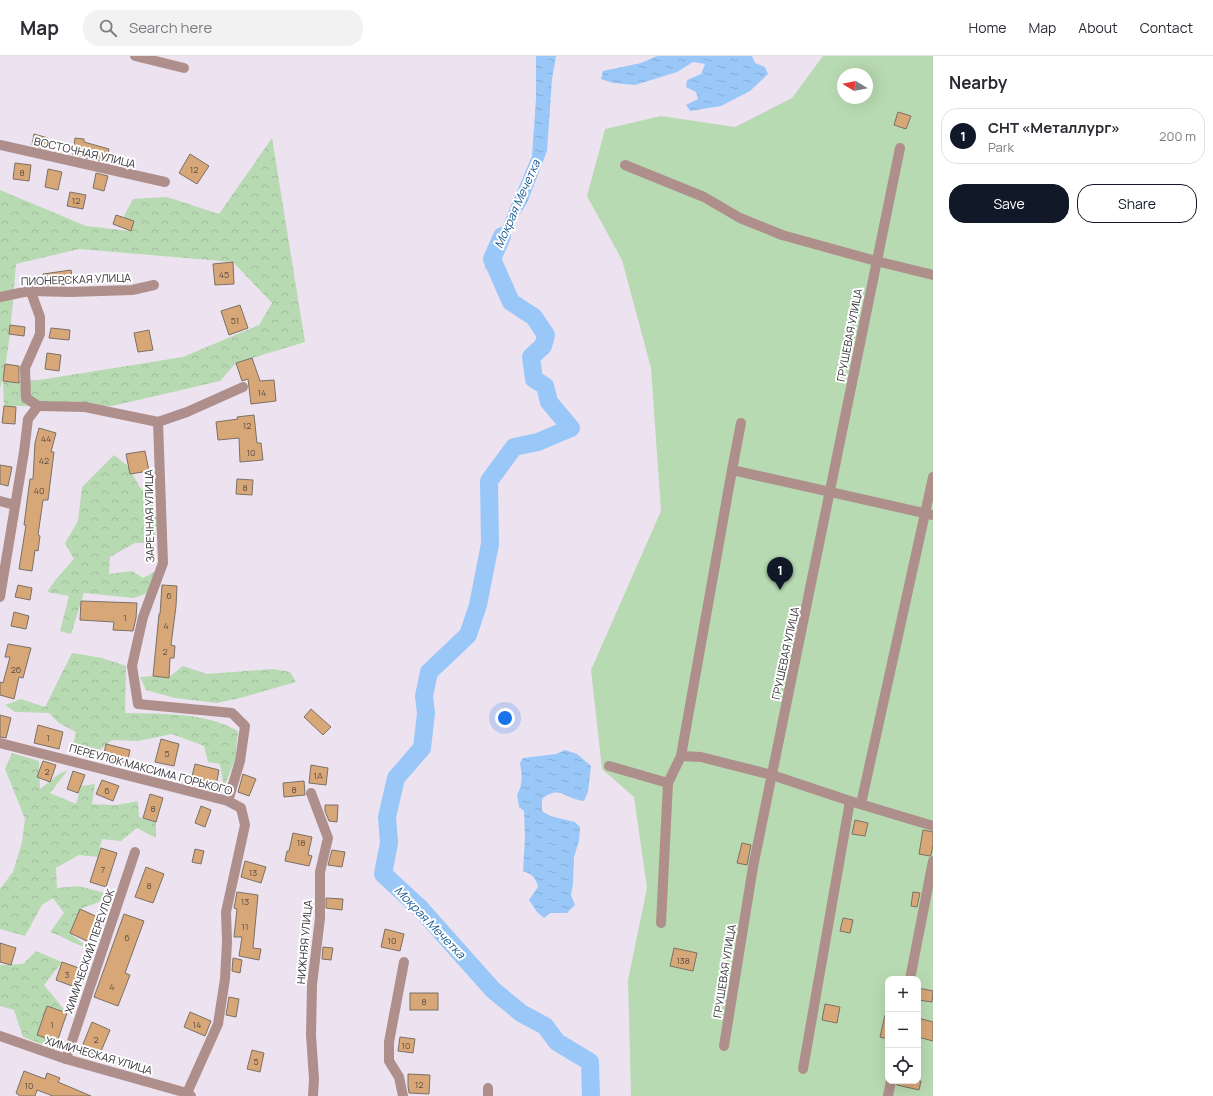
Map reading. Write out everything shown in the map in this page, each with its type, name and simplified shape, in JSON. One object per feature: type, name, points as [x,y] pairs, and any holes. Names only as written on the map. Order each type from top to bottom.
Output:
[{"type":"street","points":[[136,56],[184,68]]},
{"type":"street","name":"ВОСТОЧНАЯ УЛИЦА","points":[[0,145],[165,182]]},
{"type":"street","name":"ГРУШЕВАЯ УЛИЦА","points":[[724,1046],[753,867],[900,148]]},
{"type":"street","points":[[625,165],[704,197],[740,218],[782,235],[933,275]]},
{"type":"street","name":"ПИОНЕРСКАЯ УЛИЦА","points":[[0,298],[29,291],[70,292],[132,290],[154,285]]},
{"type":"street","points":[[29,291],[32,295],[40,317],[40,334],[25,368],[26,398],[38,406],[85,406],[158,422],[187,412],[243,387]]},
{"type":"street","points":[[0,597],[28,419],[38,406]]},
{"type":"street","name":"ЗАРЕЧНАЯ УЛИЦА","points":[[158,422],[163,563],[143,617],[132,666],[138,704],[232,713],[245,726],[240,761],[228,801]]},
{"type":"street","points":[[661,923],[668,783],[681,756],[741,424]]},
{"type":"street","points":[[732,470],[929,514]]},
{"type":"street","points":[[862,804],[929,514],[933,477]]},
{"type":"street","points":[[0,501],[15,504]]},
{"type":"street","name":"ПЕРЕУЛОК МАКСИМА ГОРЬКОГО","points":[[0,743],[228,801],[241,808],[245,825],[226,912],[227,942],[225,979],[218,1024],[189,1094]]},
{"type":"street","points":[[681,756],[701,757],[772,775],[850,801],[933,826]]},
{"type":"street","points":[[609,766],[668,783]]},
{"type":"street","name":"НИЖНЯЯ УЛИЦА","points":[[311,793],[328,838],[320,872],[320,918],[312,985],[311,1035],[314,1079],[313,1096]]},
{"type":"street","points":[[803,1069],[850,801]]},
{"type":"street","name":"ХИМИЧЕСКИЙ ПЕРЕУЛОК","points":[[66,1059],[135,852]]},
{"type":"street","points":[[911,976],[933,861]]},
{"type":"street","points":[[403,1096],[399,1077],[389,1061],[389,1042],[404,962]]},
{"type":"street","name":"ХИМИЧЕСКАЯ УЛИЦА","points":[[0,1036],[66,1059],[189,1094]]},
{"type":"street","points":[[888,1096],[890,1084]]},
{"type":"green space","points":[[823,56],[933,56],[933,1096],[631,1096],[628,980],[647,888],[634,797],[602,769],[591,670],[661,511],[651,368],[622,260],[587,196],[605,129],[661,116],[735,127],[792,98]]},
{"type":"green space","points":[[272,138],[305,342],[236,363],[220,381],[112,406],[4,406],[3,381],[39,380],[183,357],[259,325],[272,303],[233,262],[79,249],[16,264],[9,343],[0,389],[0,190],[86,226],[130,231],[123,218],[133,199],[167,197],[219,214]]},
{"type":"green space","points":[[114,455],[128,466],[139,486],[152,500],[158,521],[154,543],[135,543],[110,557],[109,574],[132,571],[143,578],[154,572],[153,591],[134,598],[84,593],[71,634],[60,631],[69,596],[47,592],[74,559],[65,543],[78,521],[82,487]]},
{"type":"green space","points":[[72,653],[102,658],[126,666],[125,713],[168,714],[197,717],[211,720],[238,731],[235,760],[224,787],[220,764],[208,762],[204,746],[172,734],[138,741],[112,740],[97,752],[83,758],[73,746],[76,732],[59,723],[49,713],[15,712],[5,705],[21,699],[45,707]]},
{"type":"green space","points":[[183,666],[207,674],[273,669],[290,672],[296,682],[217,703],[175,698],[146,690],[140,677],[169,677]]},
{"type":"green space","points":[[12,753],[39,761],[40,789],[59,774],[68,770],[50,793],[76,804],[81,786],[95,784],[92,804],[117,805],[138,801],[139,817],[156,822],[156,838],[137,828],[121,841],[102,839],[98,857],[79,855],[56,868],[57,888],[78,886],[109,894],[99,902],[80,909],[70,933],[87,947],[50,932],[64,913],[53,898],[42,905],[25,936],[0,929],[0,889],[13,872],[22,842],[25,819],[5,769]]},
{"type":"green space","points":[[36,951],[62,962],[44,985],[67,1013],[47,1006],[37,1035],[57,1042],[54,1049],[23,1037],[14,1010],[0,1006],[0,965],[23,964]]},
{"type":"water","points":[[536,56],[556,56],[552,79],[547,151],[527,203],[483,272],[532,156],[536,99]]},
{"type":"water","points":[[657,56],[752,56],[755,63],[765,67],[768,74],[750,91],[721,106],[690,111],[686,105],[698,99],[696,92],[686,87],[687,80],[701,74],[705,64],[693,62],[677,72],[635,85],[613,83],[601,79],[603,71],[641,63]]},
{"type":"water","points":[[565,750],[577,754],[591,766],[588,792],[584,801],[558,793],[548,795],[542,799],[542,811],[550,816],[575,822],[580,827],[579,841],[574,857],[571,895],[575,905],[567,913],[550,913],[544,918],[537,912],[529,900],[538,887],[536,881],[531,875],[523,871],[525,838],[524,811],[519,807],[517,795],[522,779],[520,763],[523,758],[556,754]]},
{"type":"building","points":[[898,112],[911,116],[906,129],[894,125]]},
{"type":"building","points":[[34,134],[48,138],[45,149],[32,145]]},
{"type":"building","points":[[75,138],[84,139],[84,142],[109,149],[106,162],[73,155]]},
{"type":"building","points":[[190,154],[209,166],[197,184],[179,173]]},
{"type":"building","points":[[15,163],[31,165],[29,181],[13,179]]},
{"type":"building","points":[[48,169],[62,172],[58,190],[45,187]]},
{"type":"building","points":[[96,173],[108,176],[104,191],[93,188]]},
{"type":"building","points":[[70,192],[86,195],[83,209],[67,206]]},
{"type":"building","points":[[116,215],[134,221],[131,231],[113,224]]},
{"type":"building","points":[[233,262],[234,284],[215,285],[213,264]]},
{"type":"building","points":[[71,270],[73,283],[44,285],[43,274]]},
{"type":"building","points":[[240,305],[248,328],[229,335],[221,311]]},
{"type":"building","points":[[10,325],[25,327],[24,336],[9,334]]},
{"type":"building","points":[[51,328],[70,330],[69,340],[49,338]]},
{"type":"building","points":[[149,330],[153,350],[138,352],[134,333]]},
{"type":"building","points":[[47,353],[61,355],[59,371],[45,369]]},
{"type":"building","points":[[252,358],[260,381],[274,380],[276,401],[251,404],[248,379],[242,381],[236,363]]},
{"type":"building","points":[[5,364],[19,366],[19,383],[3,381]]},
{"type":"building","points":[[4,406],[16,407],[15,424],[2,423]]},
{"type":"building","points":[[254,415],[257,443],[261,443],[263,460],[240,462],[239,438],[218,440],[216,422]]},
{"type":"building","points":[[39,428],[56,433],[51,452],[54,452],[48,500],[43,500],[38,535],[40,536],[38,551],[35,550],[32,571],[19,569],[26,525],[24,525],[30,479],[33,479],[35,443]]},
{"type":"building","points":[[145,451],[149,471],[130,474],[126,454]]},
{"type":"building","points":[[0,465],[12,467],[8,486],[0,484]]},
{"type":"building","points":[[237,479],[253,480],[252,495],[236,494]]},
{"type":"building","points":[[18,585],[32,588],[30,600],[15,597]]},
{"type":"building","points":[[162,585],[177,586],[171,645],[175,646],[174,658],[170,658],[169,678],[153,676]]},
{"type":"building","points":[[81,601],[137,603],[133,631],[113,630],[114,622],[80,620]]},
{"type":"building","points":[[14,612],[29,616],[26,629],[11,626]]},
{"type":"building","points":[[8,644],[31,648],[23,678],[19,677],[14,699],[0,695],[0,682],[3,683],[10,657],[5,657]]},
{"type":"building","points":[[311,709],[331,727],[323,735],[304,717]]},
{"type":"building","points":[[0,715],[11,718],[6,738],[0,737]]},
{"type":"building","points":[[38,725],[63,732],[59,749],[34,743]]},
{"type":"building","points":[[161,739],[179,744],[174,766],[155,762]]},
{"type":"building","points":[[106,744],[130,750],[127,764],[103,758]]},
{"type":"building","points":[[43,761],[56,765],[50,782],[37,777]]},
{"type":"building","points":[[195,764],[219,770],[216,786],[191,780]]},
{"type":"building","points":[[311,765],[328,768],[326,785],[309,783]]},
{"type":"building","points":[[73,771],[85,775],[78,793],[67,789]]},
{"type":"building","points":[[243,774],[256,779],[249,796],[238,792]]},
{"type":"building","points":[[102,780],[119,786],[113,801],[96,794]]},
{"type":"building","points":[[304,781],[305,795],[284,797],[283,783]]},
{"type":"building","points":[[150,794],[163,798],[156,822],[143,818]]},
{"type":"building","points":[[325,805],[338,805],[337,822],[329,821],[325,811]]},
{"type":"building","points":[[201,806],[211,810],[205,827],[195,823]]},
{"type":"building","points":[[855,820],[868,823],[865,836],[852,834]]},
{"type":"building","points":[[923,830],[933,832],[933,845],[930,856],[919,854]]},
{"type":"building","points":[[293,833],[312,837],[308,855],[312,856],[309,866],[285,861]]},
{"type":"building","points":[[742,843],[751,845],[747,865],[737,863]]},
{"type":"building","points":[[101,848],[117,853],[106,887],[90,882]]},
{"type":"building","points":[[195,849],[204,851],[201,864],[192,862]]},
{"type":"building","points":[[332,850],[345,852],[342,867],[328,865]]},
{"type":"building","points":[[245,861],[266,867],[261,883],[241,877]]},
{"type":"building","points":[[146,867],[164,874],[153,903],[135,897]]},
{"type":"building","points":[[237,892],[258,895],[253,948],[261,949],[259,960],[239,956],[242,937],[234,937],[237,909],[234,908]]},
{"type":"building","points":[[913,892],[920,893],[917,907],[911,906]]},
{"type":"building","points":[[326,898],[343,899],[342,910],[326,908]]},
{"type":"building","points":[[80,909],[102,919],[91,943],[70,933]]},
{"type":"building","points":[[124,914],[144,921],[125,973],[130,975],[118,1006],[94,997]]},
{"type":"building","points":[[843,918],[853,920],[850,933],[840,931]]},
{"type":"building","points":[[385,929],[404,934],[400,951],[381,947]]},
{"type":"building","points":[[0,943],[16,948],[11,965],[0,962]]},
{"type":"building","points":[[323,947],[333,948],[331,960],[322,959]]},
{"type":"building","points":[[674,948],[697,953],[693,971],[670,966]]},
{"type":"building","points":[[233,958],[242,960],[240,973],[232,971]]},
{"type":"building","points":[[62,962],[79,968],[72,986],[56,980]]},
{"type":"building","points":[[921,989],[933,991],[932,1002],[921,1000]]},
{"type":"building","points":[[410,993],[438,993],[438,1010],[410,1010]]},
{"type":"building","points":[[229,997],[239,999],[236,1017],[226,1015]]},
{"type":"building","points":[[825,1004],[840,1007],[837,1023],[822,1020]]},
{"type":"building","points":[[47,1006],[67,1013],[57,1042],[37,1035]]},
{"type":"building","points":[[190,1012],[211,1021],[205,1036],[184,1027]]},
{"type":"building","points":[[885,1015],[885,1038],[880,1037]]},
{"type":"building","points":[[921,1019],[933,1022],[933,1041],[921,1038]]},
{"type":"building","points":[[92,1022],[110,1030],[99,1056],[81,1049]]},
{"type":"building","points":[[400,1037],[415,1039],[413,1053],[398,1051]]},
{"type":"building","points":[[252,1050],[264,1053],[260,1072],[247,1069]]},
{"type":"building","points":[[24,1071],[45,1079],[47,1073],[60,1078],[58,1082],[91,1096],[53,1096],[37,1090],[35,1096],[20,1096],[16,1093]]},
{"type":"building","points":[[408,1074],[430,1075],[429,1094],[409,1093]]},
{"type":"building","points":[[897,1084],[920,1084],[919,1090]]},
{"type":"waterway","name":"Мокрая Мечетка","points":[[502,236],[492,259],[511,302],[534,317],[546,335],[543,346],[531,357],[534,379],[545,386],[549,402],[571,428],[538,442],[514,447],[489,481],[490,544],[478,605],[468,635],[429,672],[424,696],[426,713],[422,748],[396,778],[387,817],[389,843],[383,874],[420,908],[493,990],[521,1013],[545,1026],[557,1042],[590,1062],[591,1096]]},
{"type":"place","name":"СНТ «Металлург»","points":[[780,590]]}]
